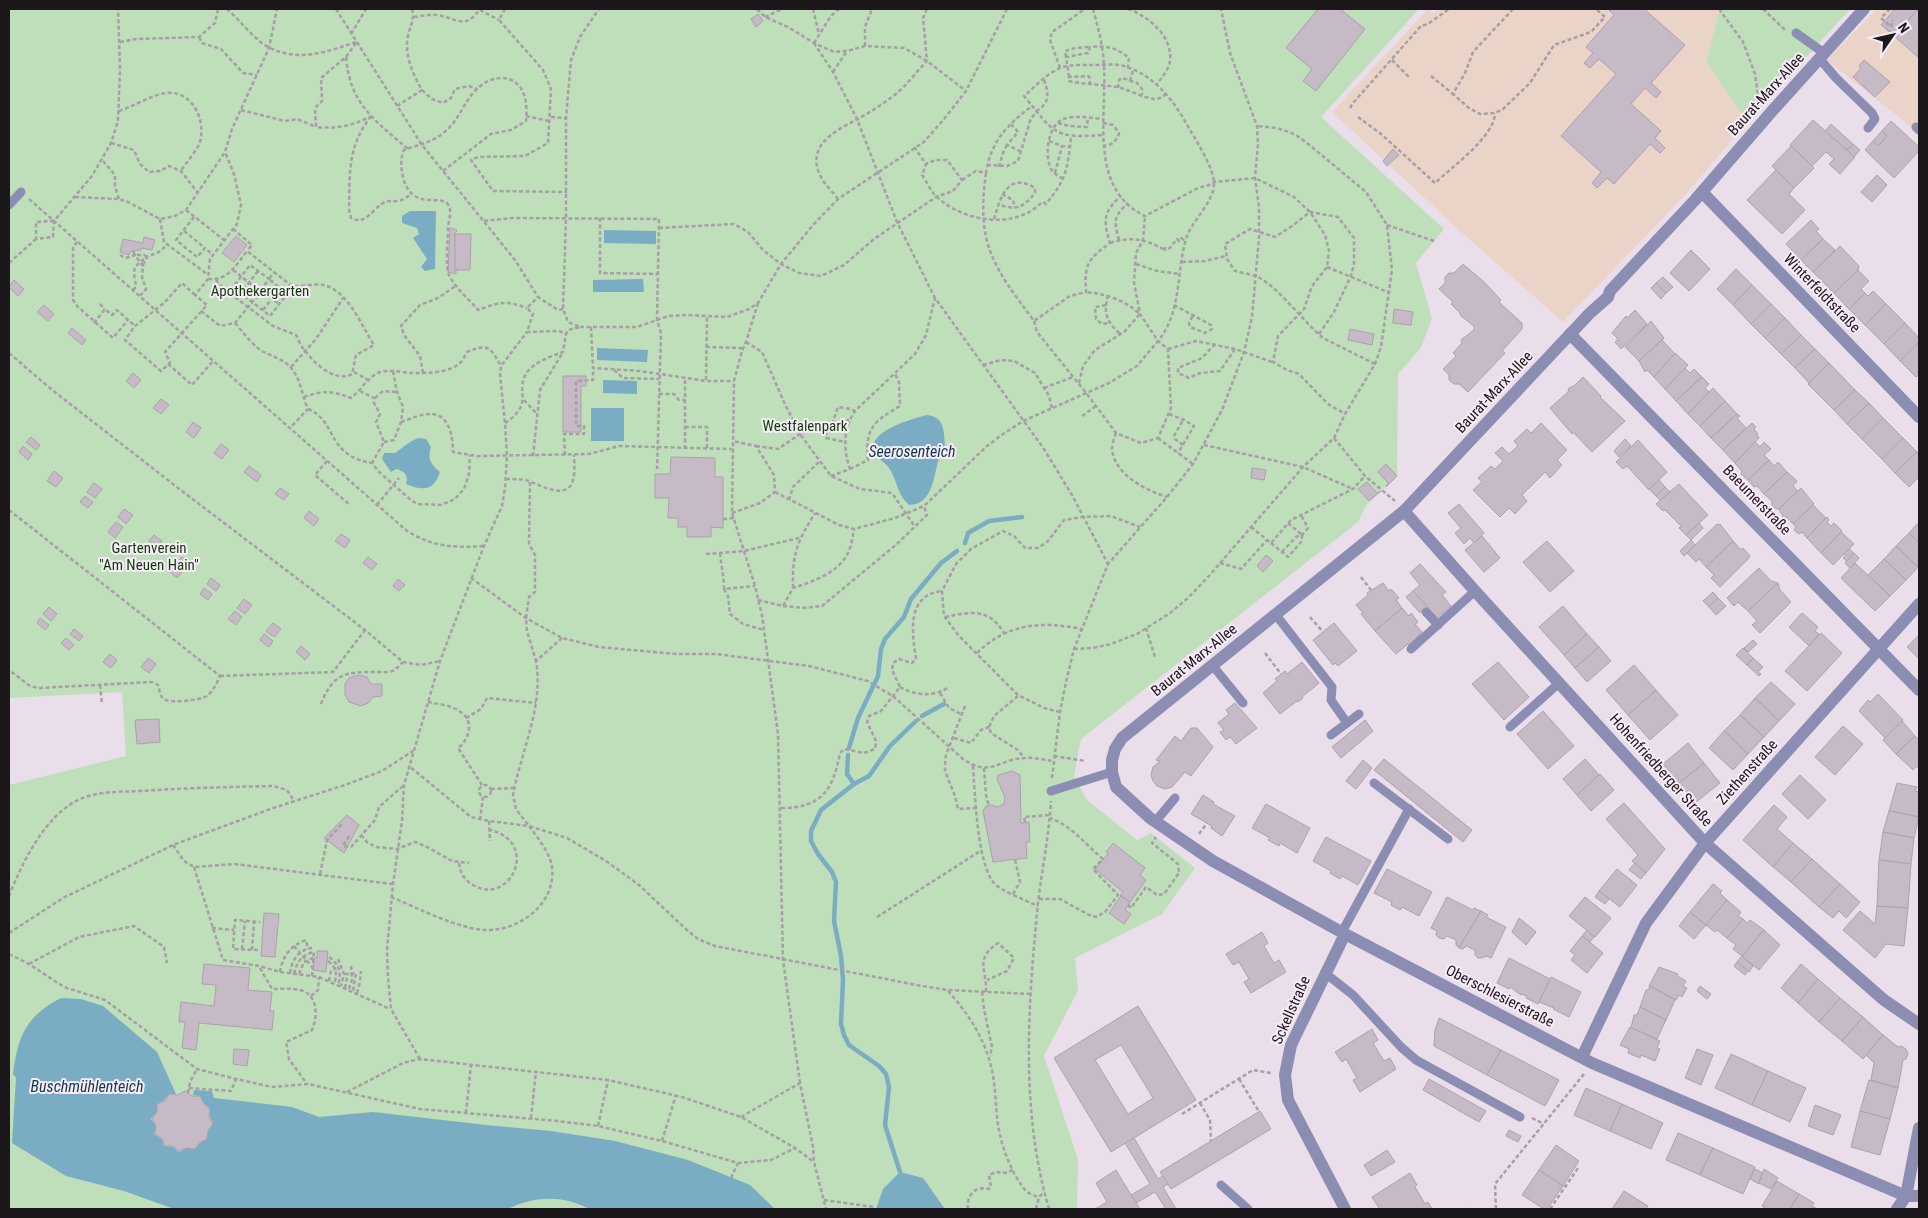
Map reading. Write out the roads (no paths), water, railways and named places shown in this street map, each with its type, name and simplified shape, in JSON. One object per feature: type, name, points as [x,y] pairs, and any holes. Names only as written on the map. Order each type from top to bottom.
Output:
[{"type":"street","name":"Baurat-Marx-Allee","points":[[1112,766],[1115,749],[1122,738],[1404,511],[1590,313],[1608,297],[1610,291],[1702,192],[1864,9]]},
{"type":"street","name":"Winterfeldtstraße","points":[[1702,192],[1919,417]]},
{"type":"street","name":"Baeumerstraße","points":[[1570,334],[1919,690]]},
{"type":"street","name":"Hohenfriedberger Straße","points":[[1404,511],[1706,843],[1884,1000],[1919,1024]]},
{"type":"street","name":"Ziethenstraße","points":[[1587,1060],[1646,923],[1706,843],[1919,604]]},
{"type":"street","name":"Oberschlesierstraße","points":[[1112,766],[1116,787],[1155,822],[1213,861],[1343,933],[1587,1060],[1906,1196],[1919,1196]]},
{"type":"street","name":"Sckellstraße","points":[[1343,933],[1290,1046],[1285,1075],[1288,1100],[1344,1209]]},
{"type":"street","points":[[1897,1209],[1906,1196],[1919,1128]]},
{"type":"lane","points":[[1796,33],[1821,56],[1836,78],[1872,112],[1874,119],[1868,128]]},
{"type":"lane","points":[[9,205],[21,192]]},
{"type":"lane","points":[[1411,649],[1475,591]]},
{"type":"lane","points":[[1426,612],[1438,625]]},
{"type":"lane","points":[[1276,615],[1332,686],[1331,700],[1347,723]]},
{"type":"lane","points":[[1213,666],[1243,703]]},
{"type":"lane","points":[[1510,727],[1559,683]]},
{"type":"lane","points":[[1331,735],[1359,714]]},
{"type":"lane","points":[[1051,791],[1112,766]]},
{"type":"lane","points":[[1374,783],[1448,839]]},
{"type":"lane","points":[[1155,822],[1175,798]]},
{"type":"lane","points":[[1343,933],[1409,809]]},
{"type":"lane","points":[[1325,974],[1353,995],[1401,1047],[1416,1060],[1520,1117]]},
{"type":"lane","points":[[1221,1185],[1248,1209]]},
{"type":"water","points":[[410,211],[436,211],[435,269],[425,271],[421,267],[427,259],[413,238],[419,234],[417,228],[402,223],[402,216]]},
{"type":"water","points":[[604,230],[656,231],[656,244],[604,243]]},
{"type":"water","points":[[643,279],[644,292],[593,292],[593,280]]},
{"type":"water","points":[[597,348],[648,350],[647,362],[597,360]]},
{"type":"water","points":[[603,380],[637,381],[637,394],[603,393]]},
{"type":"water","points":[[591,408],[624,408],[624,441],[591,441]]},
{"type":"water","name":"Seerosenteich","points":[[927,415],[933,416],[940,422],[944,431],[945,447],[941,453],[930,490],[919,503],[909,505],[899,491],[889,468],[875,453],[874,444],[884,431]]},
{"type":"water","points":[[418,438],[426,439],[431,447],[429,455],[431,461],[440,472],[435,483],[427,488],[418,488],[406,484],[407,478],[405,474],[396,469],[391,472],[382,459],[384,453],[395,453]]},
{"type":"water","name":"Buschmühlenteich","points":[[61,998],[81,999],[103,1006],[157,1052],[176,1094],[169,1094],[165,1100],[157,1104],[157,1112],[151,1119],[156,1126],[154,1134],[162,1139],[164,1146],[173,1147],[179,1152],[187,1148],[195,1149],[207,1139],[208,1131],[213,1124],[210,1117],[210,1108],[204,1104],[200,1096],[193,1095],[194,1090],[212,1091],[214,1098],[292,1107],[319,1117],[373,1112],[551,1131],[615,1141],[688,1160],[750,1185],[775,1209],[589,1209],[580,1204],[560,1199],[539,1199],[519,1204],[510,1209],[174,1209],[124,1191],[66,1176],[12,1143],[16,1078],[13,1074],[21,1038],[26,1028],[39,1012]]},
{"type":"water","points":[[900,1172],[923,1178],[945,1209],[876,1209],[883,1189]]},
{"type":"waterway","points":[[965,543],[968,533],[989,521],[1022,517]]},
{"type":"waterway","points":[[849,748],[858,718],[878,676],[881,649],[885,639],[904,617],[911,599],[941,563],[957,551]]},
{"type":"waterway","points":[[922,716],[944,704]]},
{"type":"waterway","points":[[900,1172],[885,1125],[889,1087],[886,1074],[879,1066],[849,1045],[841,1024],[843,980],[841,956],[834,921],[836,882],[832,872],[811,841],[811,831],[821,810],[854,784],[869,776],[890,746],[916,721]]},
{"type":"waterway","points":[[848,755],[847,774],[854,784]]},
{"type":"park label","name":"Apothekergarten","points":[[260,291]]},
{"type":"park label","name":"Westfalenpark","points":[[805,426]]},
{"type":"park label","name":"Gartenverein \"Am Neuen Hain\"","points":[[149,556]]}]
